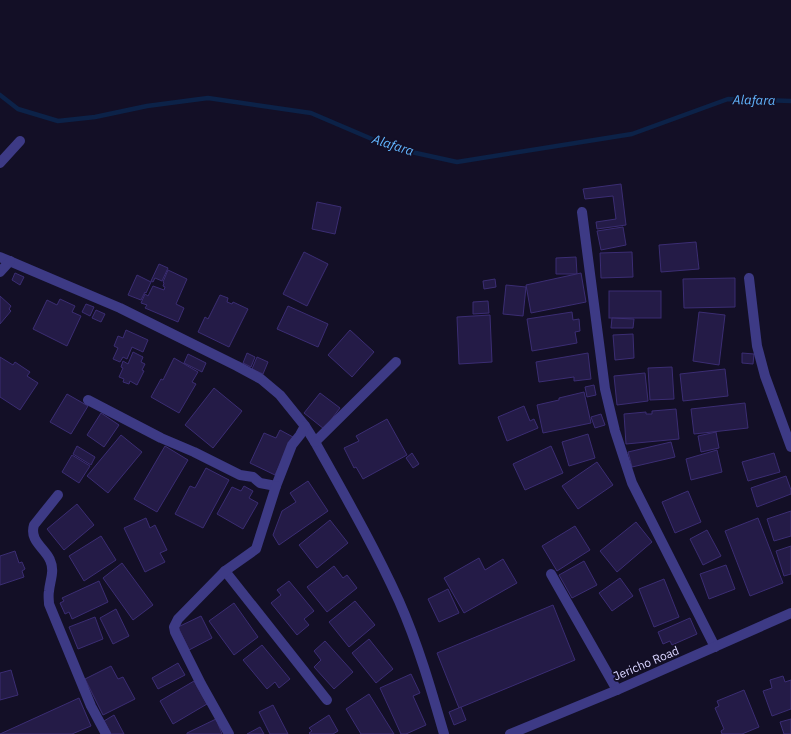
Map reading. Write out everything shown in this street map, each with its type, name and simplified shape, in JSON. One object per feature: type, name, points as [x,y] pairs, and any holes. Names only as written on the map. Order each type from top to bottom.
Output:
[{"type":"street","points":[[0,163],[20,141]]},
{"type":"street","points":[[582,212],[605,389],[615,432],[632,483],[715,647]]},
{"type":"street","points":[[0,272],[5,259],[120,308],[261,379],[280,395],[305,426],[315,442],[373,549],[399,602],[425,672],[444,734]]},
{"type":"street","points":[[750,278],[757,346],[765,376],[791,447]]},
{"type":"street","points":[[315,442],[396,362]]},
{"type":"street","points":[[88,400],[161,438],[194,452],[240,476],[253,477],[260,483],[276,486]]},
{"type":"street","points":[[229,734],[181,645],[174,627],[178,620],[225,571],[256,549],[276,486],[292,445],[305,426]]},
{"type":"street","points":[[58,495],[34,525],[32,531],[33,537],[50,558],[53,566],[48,594],[49,604],[91,706],[106,734]]},
{"type":"street","points":[[225,571],[327,700]]},
{"type":"street","points":[[551,574],[617,690]]},
{"type":"street","name":"Jericho Road","points":[[510,734],[617,690],[791,613]]},
{"type":"building","points":[[621,184],[626,225],[597,229],[596,222],[616,219],[613,196],[585,199],[583,189]]},
{"type":"building","points":[[317,202],[341,207],[335,234],[312,229]]},
{"type":"building","points":[[623,227],[626,245],[601,250],[597,231]]},
{"type":"building","points":[[696,242],[699,269],[661,272],[659,245]]},
{"type":"building","points":[[304,252],[328,264],[307,306],[283,294]]},
{"type":"building","points":[[632,252],[633,277],[601,278],[600,253]]},
{"type":"building","points":[[576,257],[577,274],[556,274],[556,258]]},
{"type":"building","points":[[159,264],[168,268],[162,281],[155,278],[153,282],[151,281]]},
{"type":"building","points":[[168,270],[187,279],[176,304],[184,308],[178,322],[145,308],[147,305],[141,303],[145,294],[148,296],[153,286],[164,290],[165,287],[163,286],[163,282]]},
{"type":"building","points":[[15,273],[24,277],[20,285],[12,280]]},
{"type":"building","points":[[581,273],[586,302],[531,313],[526,285]]},
{"type":"building","points":[[137,275],[151,282],[141,300],[128,295]]},
{"type":"building","points":[[735,278],[735,307],[684,308],[683,279]]},
{"type":"building","points":[[495,279],[496,287],[484,289],[483,281]]},
{"type":"building","points":[[506,285],[526,287],[523,316],[503,314]]},
{"type":"building","points":[[609,291],[661,291],[661,318],[609,318]]},
{"type":"building","points":[[220,295],[228,298],[227,302],[232,304],[233,302],[248,309],[229,347],[198,332],[205,317],[208,319]]},
{"type":"building","points":[[0,296],[11,306],[9,309],[11,311],[0,324]]},
{"type":"building","points":[[60,299],[75,306],[72,312],[81,316],[67,346],[33,329],[47,300],[57,305]]},
{"type":"building","points":[[488,301],[489,313],[473,314],[473,302]]},
{"type":"building","points":[[86,304],[94,307],[90,316],[82,312]]},
{"type":"building","points":[[288,306],[328,324],[318,347],[277,329]]},
{"type":"building","points":[[96,310],[105,314],[101,322],[92,318]]},
{"type":"building","points":[[572,312],[573,320],[579,319],[580,331],[575,332],[577,343],[532,351],[527,319]]},
{"type":"building","points":[[699,312],[725,315],[719,365],[693,361]]},
{"type":"building","points":[[490,315],[492,362],[459,364],[457,317]]},
{"type":"building","points":[[612,318],[634,319],[633,328],[611,328]]},
{"type":"building","points":[[126,330],[148,340],[143,352],[132,347],[127,359],[123,357],[120,362],[113,359],[118,348],[114,346],[118,336],[123,338]]},
{"type":"building","points":[[350,330],[374,352],[352,377],[328,355]]},
{"type":"building","points":[[633,334],[634,358],[615,360],[613,335]]},
{"type":"building","points":[[133,352],[143,357],[141,362],[145,364],[142,370],[144,371],[137,385],[130,381],[129,384],[123,382],[124,379],[119,377],[123,368],[121,367],[123,361],[128,364]]},
{"type":"building","points":[[247,353],[255,357],[251,367],[243,363]]},
{"type":"building","points":[[588,353],[591,379],[574,381],[574,377],[539,382],[536,362]]},
{"type":"building","points":[[742,353],[754,354],[753,364],[742,363]]},
{"type":"building","points":[[188,354],[206,363],[202,372],[184,363]]},
{"type":"building","points":[[0,357],[13,365],[15,362],[30,372],[27,376],[38,383],[20,410],[0,397]]},
{"type":"building","points":[[257,357],[268,362],[263,374],[252,369]]},
{"type":"building","points":[[174,358],[198,372],[192,382],[196,384],[179,413],[151,397],[161,379],[163,380]]},
{"type":"building","points":[[672,367],[674,399],[650,400],[648,368]]},
{"type":"building","points":[[725,369],[728,396],[683,401],[680,374]]},
{"type":"building","points":[[645,373],[648,401],[617,405],[614,376]]},
{"type":"building","points":[[594,385],[596,395],[587,397],[585,387]]},
{"type":"building","points":[[214,388],[242,411],[213,448],[185,425]]},
{"type":"building","points":[[584,392],[591,423],[543,433],[537,405]]},
{"type":"building","points":[[320,393],[340,408],[324,429],[304,413]]},
{"type":"building","points":[[67,394],[88,406],[71,434],[50,422]]},
{"type":"building","points":[[745,403],[748,428],[694,434],[691,409]]},
{"type":"building","points":[[524,406],[530,421],[534,419],[538,428],[507,441],[498,417]]},
{"type":"building","points":[[676,409],[679,439],[626,444],[624,414],[646,412],[646,414],[652,414],[652,411]]},
{"type":"building","points":[[101,413],[119,425],[104,447],[87,435]]},
{"type":"building","points":[[601,414],[605,425],[595,428],[591,417]]},
{"type":"building","points":[[387,419],[407,455],[363,479],[356,467],[354,468],[344,448],[359,441],[356,436]]},
{"type":"building","points":[[280,430],[293,437],[275,475],[250,463],[264,433],[276,438]]},
{"type":"building","points":[[716,432],[719,448],[701,452],[698,436]]},
{"type":"building","points":[[588,434],[595,458],[569,466],[562,442]]},
{"type":"building","points":[[121,435],[142,452],[108,493],[87,476]]},
{"type":"building","points":[[671,442],[675,457],[632,467],[628,452]]},
{"type":"building","points":[[77,446],[95,457],[91,465],[73,454]]},
{"type":"building","points":[[165,446],[188,460],[157,512],[134,499]]},
{"type":"building","points":[[551,446],[563,473],[525,490],[513,464]]},
{"type":"building","points":[[717,450],[722,472],[691,480],[686,459]]},
{"type":"building","points":[[412,453],[419,464],[413,468],[406,458]]},
{"type":"building","points":[[774,453],[780,472],[748,481],[742,462]]},
{"type":"building","points":[[72,455],[90,466],[79,483],[62,472]]},
{"type":"building","points":[[597,462],[613,485],[578,509],[562,486]]},
{"type":"building","points":[[206,468],[229,480],[203,528],[175,514],[190,486],[195,488]]},
{"type":"building","points":[[786,476],[791,494],[757,507],[751,488]]},
{"type":"building","points":[[308,481],[328,511],[279,545],[273,535],[282,511],[296,502],[290,493]]},
{"type":"building","points":[[244,486],[253,491],[249,498],[258,503],[243,529],[217,514],[232,487],[241,491]]},
{"type":"building","points":[[688,491],[701,522],[675,533],[662,502]]},
{"type":"building","points":[[77,504],[94,525],[64,550],[47,529]]},
{"type":"building","points":[[791,511],[791,536],[774,541],[767,519]]},
{"type":"building","points":[[146,518],[150,528],[155,525],[167,550],[160,553],[165,562],[145,572],[124,528]]},
{"type":"building","points":[[758,518],[783,583],[750,596],[725,531]]},
{"type":"building","points":[[330,520],[348,543],[317,568],[299,545]]},
{"type":"building","points":[[636,522],[652,542],[617,572],[600,551]]},
{"type":"building","points":[[575,526],[590,550],[557,571],[542,546]]},
{"type":"building","points":[[707,530],[721,556],[703,565],[690,539]]},
{"type":"building","points":[[101,536],[116,560],[84,581],[69,556]]},
{"type":"building","points":[[791,546],[791,574],[784,576],[776,551]]},
{"type":"building","points":[[15,551],[19,563],[22,562],[25,569],[22,571],[24,577],[0,585],[0,556]]},
{"type":"building","points":[[479,558],[485,570],[503,559],[517,583],[464,613],[444,578]]},
{"type":"building","points":[[584,561],[597,585],[572,598],[559,575]]},
{"type":"building","points":[[122,563],[153,605],[133,620],[103,578]]},
{"type":"building","points":[[726,565],[735,589],[709,599],[700,574]]},
{"type":"building","points":[[334,566],[343,578],[347,575],[357,588],[327,612],[307,587]]},
{"type":"building","points":[[620,578],[633,596],[612,611],[599,593]]},
{"type":"building","points":[[664,579],[679,617],[654,627],[639,589]]},
{"type":"building","points":[[99,581],[108,602],[72,619],[69,612],[65,614],[60,603],[64,601],[62,598]]},
{"type":"building","points":[[289,581],[314,611],[304,619],[309,625],[297,635],[271,603],[281,595],[277,590]]},
{"type":"building","points":[[448,589],[459,613],[439,622],[428,599]]},
{"type":"building","points":[[355,601],[375,625],[349,647],[329,622]]},
{"type":"building","points":[[234,603],[258,637],[234,655],[209,621]]},
{"type":"building","points":[[553,605],[575,660],[459,708],[437,653]]},
{"type":"building","points":[[116,609],[129,636],[113,644],[100,618]]},
{"type":"building","points":[[201,616],[212,638],[189,650],[178,627]]},
{"type":"building","points":[[95,617],[103,639],[78,649],[69,627]]},
{"type":"building","points":[[690,618],[697,634],[672,645],[670,641],[663,644],[658,632]]},
{"type":"building","points":[[369,639],[393,669],[376,683],[352,653]]},
{"type":"building","points":[[325,641],[353,672],[334,689],[314,667],[321,660],[314,651]]},
{"type":"building","points":[[262,645],[290,679],[279,688],[275,682],[267,689],[243,660]]},
{"type":"building","points":[[178,663],[185,675],[158,689],[152,678]]},
{"type":"building","points":[[111,666],[118,679],[123,677],[135,699],[103,715],[85,679]]},
{"type":"building","points":[[11,670],[18,695],[0,700],[0,673]]},
{"type":"building","points":[[411,674],[420,693],[413,696],[426,725],[406,734],[401,734],[380,688]]},
{"type":"building","points":[[783,676],[785,682],[791,680],[791,709],[772,716],[763,691],[772,688],[770,680]]},
{"type":"building","points":[[194,681],[207,704],[173,724],[160,701]]},
{"type":"building","points":[[744,690],[759,727],[742,734],[722,734],[721,731],[724,729],[715,708],[719,706],[717,701]]},
{"type":"building","points":[[369,694],[394,734],[361,734],[346,709]]},
{"type":"building","points":[[79,698],[91,726],[72,734],[0,734]]},
{"type":"building","points":[[273,705],[288,734],[270,734],[259,712]]},
{"type":"building","points":[[461,707],[466,720],[454,725],[449,712]]},
{"type":"building","points":[[114,715],[124,734],[111,734],[104,721]]},
{"type":"building","points":[[329,715],[338,731],[333,734],[309,733],[312,731],[309,728]]},
{"type":"building","points":[[216,719],[222,734],[187,734],[187,733]]},
{"type":"building","points":[[791,719],[791,734],[784,734],[780,722]]},
{"type":"building","points":[[260,727],[264,734],[247,734]]},
{"type":"waterway","name":"Alafara","points":[[0,95],[18,109],[58,121],[95,117],[147,106],[208,98],[311,113],[393,148],[457,162],[632,134],[728,99],[791,101]]}]
